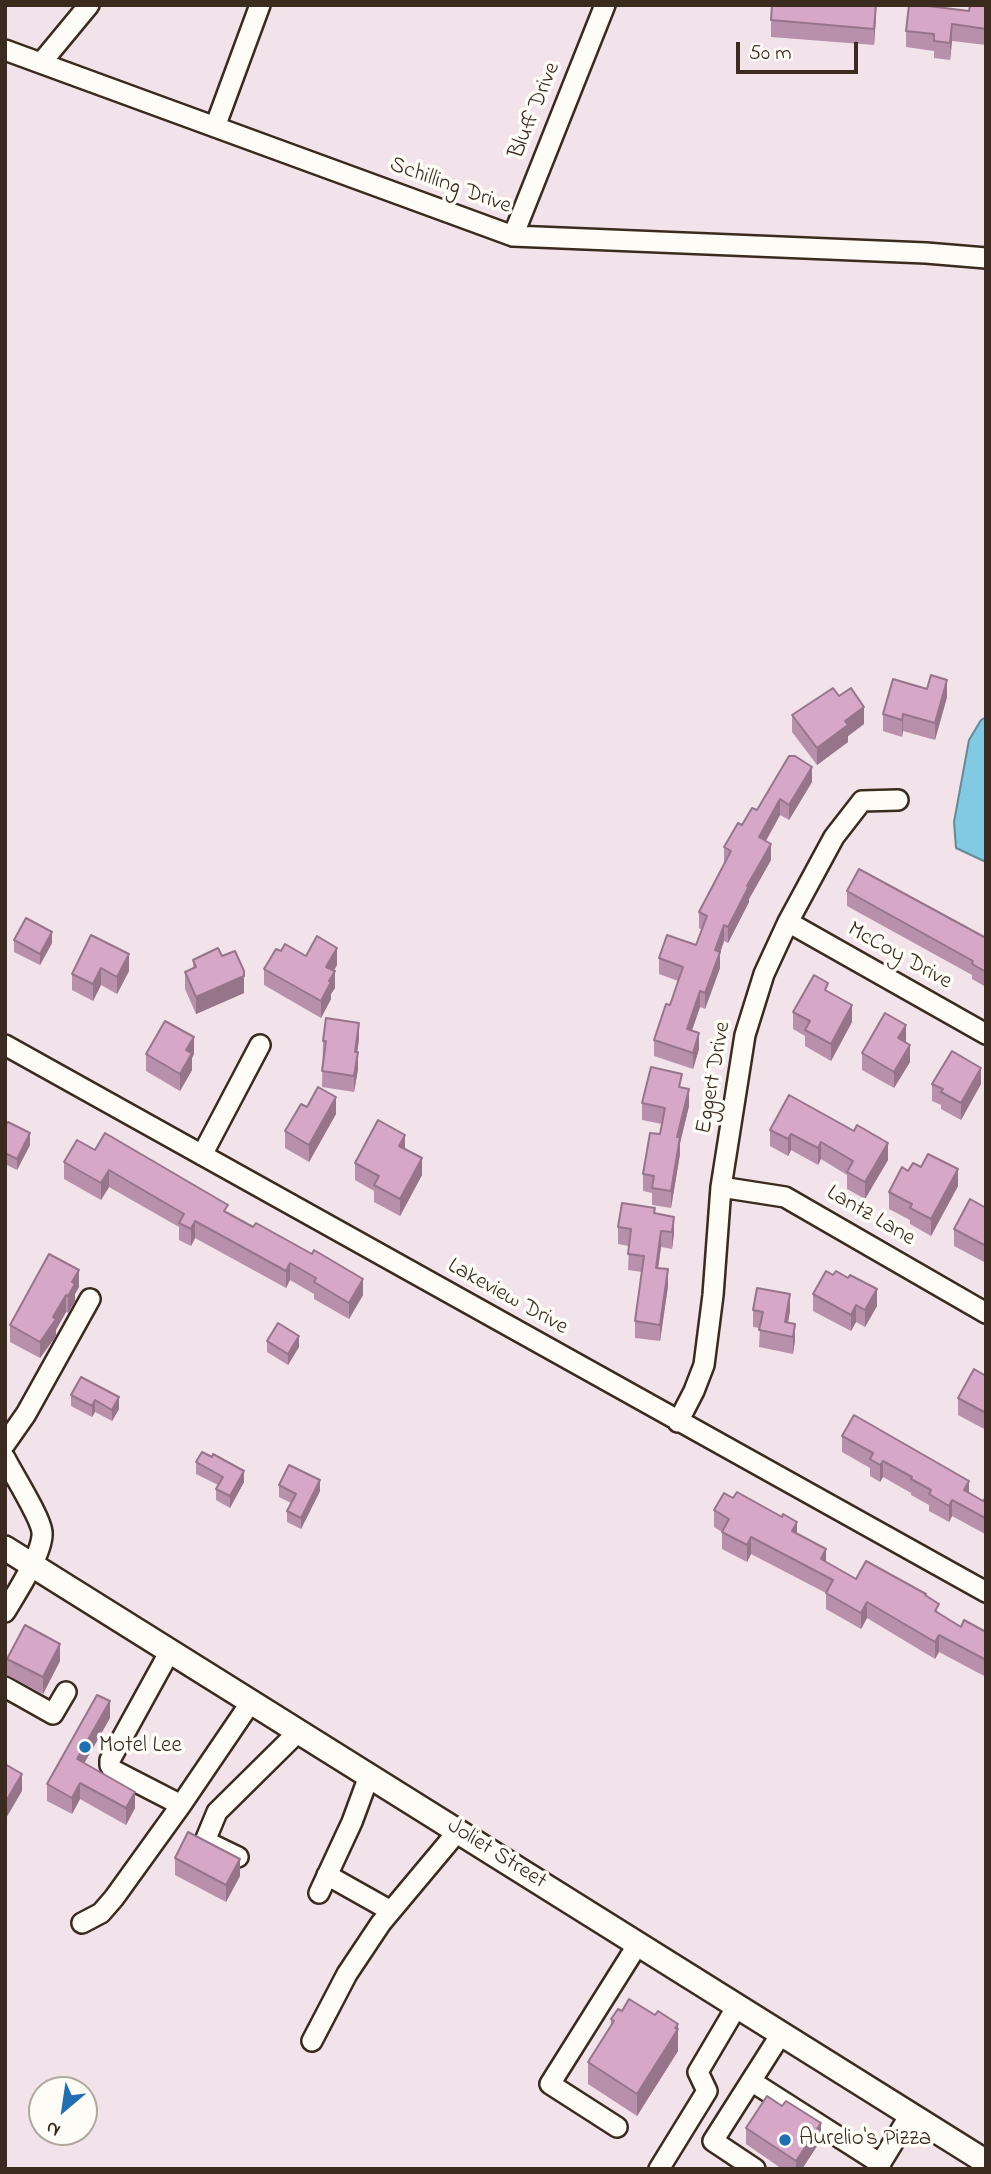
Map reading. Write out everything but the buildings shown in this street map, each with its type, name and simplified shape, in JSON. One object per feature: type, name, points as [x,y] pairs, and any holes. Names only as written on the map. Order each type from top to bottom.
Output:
[{"type":"main road","name":"Joliet Street","points":[[5,1548],[986,2162]]},
{"type":"street","points":[[41,63],[89,5]]},
{"type":"street","points":[[215,127],[260,5]]},
{"type":"street","name":"Bluff Drive","points":[[513,236],[605,5]]},
{"type":"street","name":"Schilling Drive","points":[[5,50],[513,236],[986,258]]},
{"type":"street","name":"Eggert Drive","points":[[678,1422],[704,1365],[713,1295],[721,1186],[745,1035],[764,974],[788,922],[834,837],[862,801],[898,800]]},
{"type":"street","name":"McCoy Drive","points":[[788,922],[986,1034]]},
{"type":"street","name":"Lakeview Drive","points":[[5,1045],[986,1592]]},
{"type":"street","points":[[202,1155],[260,1045]]},
{"type":"street","name":"Lantz Lane","points":[[721,1186],[785,1197],[986,1312]]},
{"type":"street","points":[[5,1444],[26,1414],[90,1299]]},
{"type":"street","points":[[5,1458],[43,1533],[32,1565],[5,1612]]},
{"type":"street","points":[[170,1651],[120,1738],[110,1765],[113,1770],[181,1805]]},
{"type":"street","points":[[5,1687],[53,1714],[66,1692]]},
{"type":"street","points":[[82,1923],[101,1913],[114,1898],[251,1702]]},
{"type":"street","points":[[238,1857],[205,1841],[217,1812],[299,1731]]},
{"type":"street","points":[[369,1776],[352,1822],[323,1884],[391,1911]]},
{"type":"street","points":[[312,2041],[347,1974],[391,1911],[458,1831]]},
{"type":"street","points":[[617,2127],[550,2084],[638,1944]]},
{"type":"street","points":[[659,2169],[707,2091],[698,2072],[737,2006]]},
{"type":"street","points":[[755,2169],[713,2141],[781,2034]]},
{"type":"street","points":[[751,2081],[879,2166],[910,2115]]},
{"type":"water","points":[[986,717],[986,862],[956,848],[954,822],[969,740],[981,720]]},
{"type":"place","name":"Motel Lee","points":[[85,1747]]},
{"type":"place","name":"Aurelio's Pizza","points":[[785,2140]]}]
